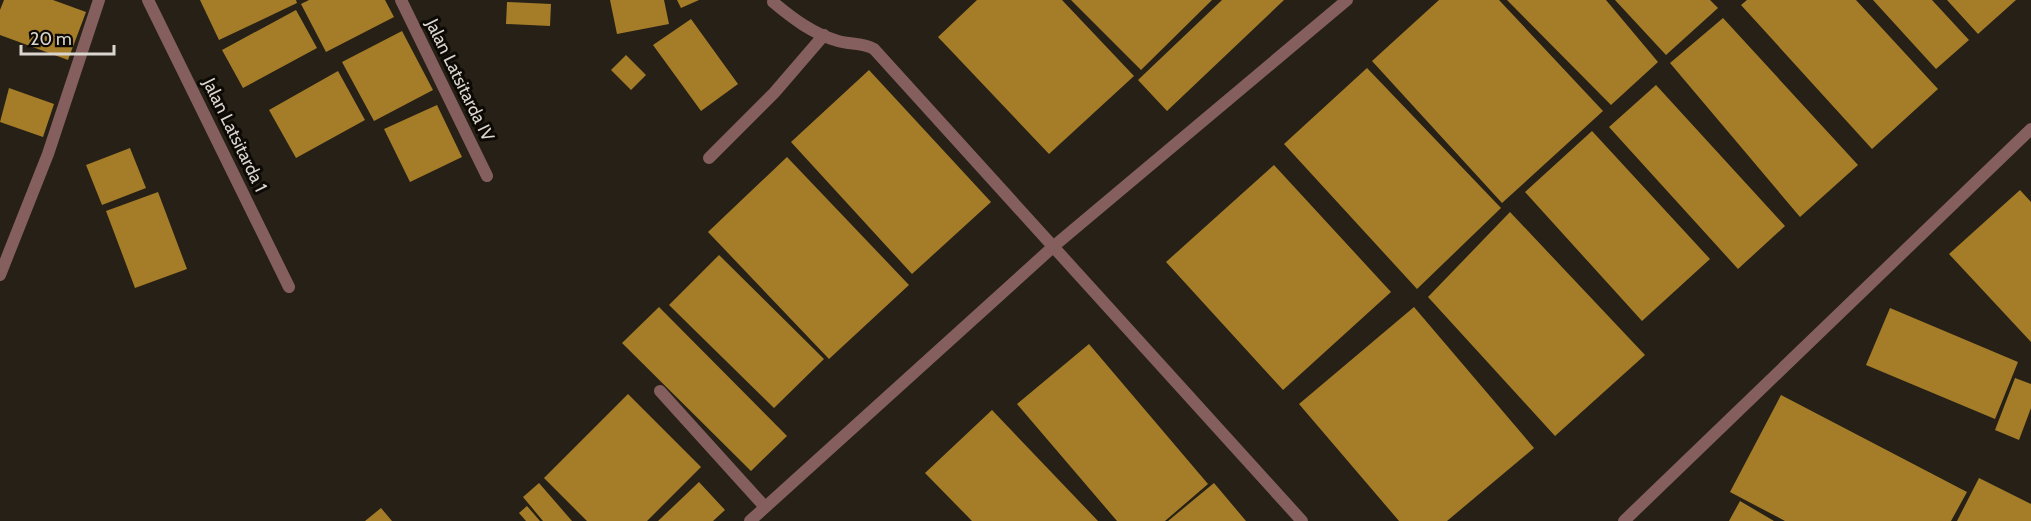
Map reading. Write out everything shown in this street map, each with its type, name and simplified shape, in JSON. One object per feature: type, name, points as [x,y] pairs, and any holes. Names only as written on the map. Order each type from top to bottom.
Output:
[{"type":"street","points":[[0,275],[48,154],[99,0]]},
{"type":"street","name":"Jalan Latsitarda 1","points":[[148,0],[289,287]]},
{"type":"street","name":"Jalan Latsitarda IV","points":[[401,0],[487,176]]},
{"type":"street","points":[[750,521],[1054,246],[1347,0]]},
{"type":"street","points":[[772,2],[795,20],[836,41],[857,42],[874,49],[1302,521]]},
{"type":"street","points":[[709,158],[774,93],[824,35]]},
{"type":"street","points":[[1624,521],[2031,129]]},
{"type":"street","points":[[660,391],[765,507]]},
{"type":"building","points":[[4,0],[53,0],[86,12],[68,60],[0,35],[0,10]]},
{"type":"building","points":[[200,0],[296,0],[297,3],[219,40]]},
{"type":"building","points":[[309,0],[385,0],[394,17],[326,52],[301,4]]},
{"type":"building","points":[[610,0],[664,0],[669,24],[617,34]]},
{"type":"building","points":[[677,0],[699,0],[681,8]]},
{"type":"building","points":[[977,0],[1062,0],[1134,76],[1049,154],[938,37]]},
{"type":"building","points":[[1071,0],[1212,0],[1141,70]]},
{"type":"building","points":[[1222,0],[1284,0],[1167,111],[1138,80]]},
{"type":"building","points":[[1439,0],[1499,0],[1603,111],[1502,203],[1372,61]]},
{"type":"building","points":[[1507,0],[1606,0],[1658,62],[1611,105]]},
{"type":"building","points":[[1615,0],[1710,0],[1718,8],[1666,55]]},
{"type":"building","points":[[1747,0],[1856,0],[1938,89],[1872,149],[1741,5]]},
{"type":"building","points":[[1873,0],[1932,0],[1969,40],[1936,69]]},
{"type":"building","points":[[1947,0],[2016,0],[1978,34]]},
{"type":"building","points":[[507,2],[551,4],[550,26],[506,24]]},
{"type":"building","points":[[296,10],[317,48],[243,88],[222,50]]},
{"type":"building","points":[[1723,18],[1858,165],[1800,217],[1670,63]]},
{"type":"building","points":[[691,19],[738,84],[701,111],[653,45]]},
{"type":"building","points":[[402,31],[433,90],[374,121],[342,62]]},
{"type":"building","points":[[626,55],[646,75],[631,90],[611,70]]},
{"type":"building","points":[[1367,68],[1501,208],[1417,289],[1284,144]]},
{"type":"building","points":[[869,70],[991,202],[912,274],[791,142]]},
{"type":"building","points":[[338,71],[365,120],[296,158],[269,110]]},
{"type":"building","points":[[1656,85],[1785,226],[1738,269],[1609,127]]},
{"type":"building","points":[[9,88],[54,104],[43,137],[0,122]]},
{"type":"building","points":[[437,105],[462,157],[410,182],[384,129]]},
{"type":"building","points":[[1592,131],[1710,259],[1642,321],[1525,192]]},
{"type":"building","points":[[130,148],[146,188],[102,205],[86,165]]},
{"type":"building","points":[[787,157],[909,285],[829,359],[708,232]]},
{"type":"building","points":[[1274,165],[1391,292],[1283,390],[1166,262]]},
{"type":"building","points":[[2020,190],[2031,202],[2031,342],[1949,254]]},
{"type":"building","points":[[158,192],[187,269],[135,288],[106,211]]},
{"type":"building","points":[[1510,212],[1645,355],[1555,436],[1428,297]]},
{"type":"building","points":[[719,255],[824,359],[774,408],[669,305]]},
{"type":"building","points":[[659,307],[787,436],[751,471],[622,343]]},
{"type":"building","points":[[1414,307],[1534,448],[1447,521],[1399,521],[1299,404]]},
{"type":"building","points":[[1890,308],[2018,362],[1995,419],[1866,365]]},
{"type":"building","points":[[1089,344],[1208,484],[1165,521],[1117,521],[1017,404]]},
{"type":"building","points":[[2015,378],[2031,384],[2031,408],[2019,440],[1995,430]]},
{"type":"building","points":[[628,394],[701,467],[647,521],[587,521],[544,478]]},
{"type":"building","points":[[1781,395],[1967,492],[1951,521],[1785,521],[1730,492]]},
{"type":"building","points":[[992,410],[1098,521],[972,521],[925,473]]},
{"type":"building","points":[[1979,478],[2031,504],[2031,521],[1957,521]]},
{"type":"building","points":[[699,482],[725,510],[713,521],[658,521]]},
{"type":"building","points":[[539,483],[572,521],[543,521],[523,497]]},
{"type":"building","points":[[1214,483],[1246,521],[1168,521]]},
{"type":"building","points":[[1740,501],[1774,521],[1729,521]]},
{"type":"building","points":[[527,506],[540,521],[526,521],[519,513]]},
{"type":"building","points":[[381,508],[392,521],[365,521]]}]
